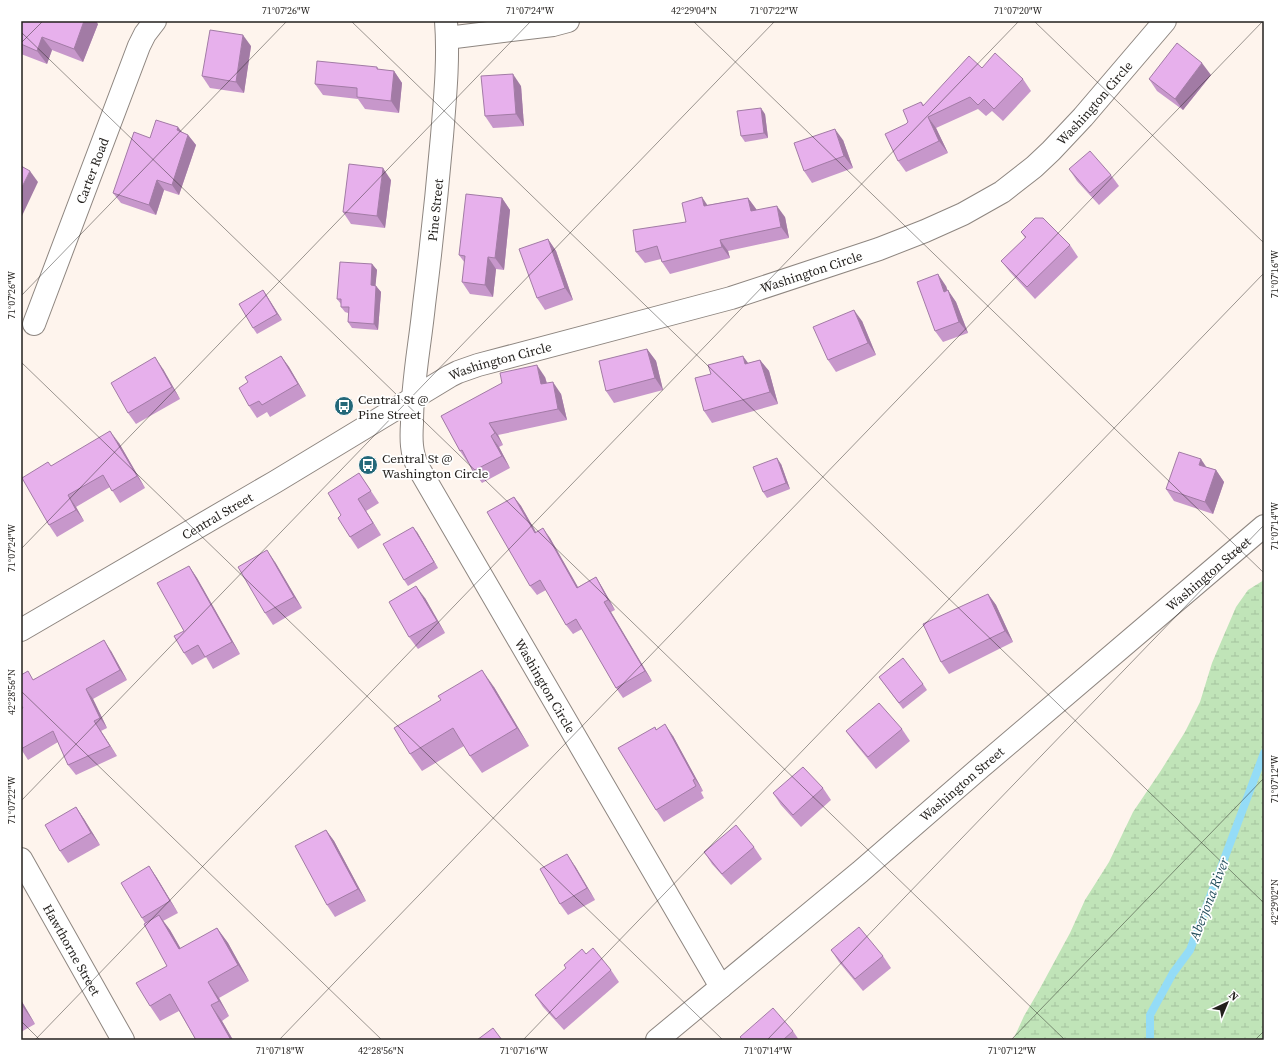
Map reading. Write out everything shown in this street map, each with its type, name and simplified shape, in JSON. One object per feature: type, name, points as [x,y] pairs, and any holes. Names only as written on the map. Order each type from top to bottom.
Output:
[{"type":"street","name":"Carter Road","points":[[34,324],[137,52],[145,34],[155,21]]},
{"type":"street","points":[[446,30],[553,25],[568,21]]},
{"type":"street","name":"Washington Circle","points":[[720,987],[418,467],[412,448],[412,399],[450,376],[468,368],[730,298],[879,249],[970,211],[1002,192],[1034,167],[1051,151],[1083,117],[1165,21]]},
{"type":"street","name":"Pine Street","points":[[412,399],[424,307],[438,176],[444,104],[446,30]]},
{"type":"street","name":"Central Street","points":[[21,630],[275,482],[412,399]]},
{"type":"street","name":"Washington Street","points":[[657,1040],[860,872],[1264,526]]},
{"type":"street","name":"Hawthorne Street","points":[[21,859],[123,1040]]},
{"type":"green space","points":[[1264,580],[1264,1040],[1013,1040],[1024,1016],[1070,933],[1085,900],[1109,862],[1133,812],[1185,732],[1200,702],[1212,663],[1236,607],[1248,590]]},
{"type":"building","points":[[21,21],[84,21],[74,49],[42,37],[37,51],[21,44]]},
{"type":"building","points":[[210,30],[243,35],[236,82],[202,76]]},
{"type":"building","points":[[1177,43],[1202,63],[1175,99],[1149,79]]},
{"type":"building","points":[[995,53],[1023,79],[994,109],[984,99],[978,105],[970,97],[928,117],[939,141],[898,161],[885,134],[908,122],[903,110],[921,102],[923,106],[969,56],[982,68]]},
{"type":"building","points":[[317,61],[377,67],[377,69],[394,71],[391,101],[357,97],[357,88],[315,84]]},
{"type":"building","points":[[513,74],[516,114],[485,116],[481,76]]},
{"type":"building","points":[[761,108],[764,133],[741,136],[737,111]]},
{"type":"building","points":[[156,120],[178,127],[177,130],[188,135],[172,185],[157,180],[149,205],[113,193],[134,132],[150,138]]},
{"type":"building","points":[[835,129],[844,156],[804,171],[794,143]]},
{"type":"building","points":[[1090,151],[1111,175],[1090,193],[1069,169]]},
{"type":"building","points":[[349,164],[383,168],[377,216],[343,212]]},
{"type":"building","points":[[21,166],[30,171],[21,189]]},
{"type":"building","points":[[466,194],[502,198],[495,258],[488,257],[485,285],[462,282],[465,256],[459,255]]},
{"type":"building","points":[[702,197],[704,206],[748,198],[751,211],[777,206],[781,227],[720,240],[722,247],[662,262],[657,246],[636,252],[633,230],[686,222],[682,203]]},
{"type":"building","points":[[1035,218],[1043,218],[1070,245],[1027,287],[1001,261],[1026,237],[1021,232]]},
{"type":"building","points":[[548,239],[565,288],[537,298],[519,249]]},
{"type":"building","points":[[340,262],[372,264],[371,285],[376,286],[374,324],[348,322],[349,307],[341,307],[341,299],[337,299]]},
{"type":"building","points":[[938,274],[944,292],[948,290],[959,322],[935,331],[917,282]]},
{"type":"building","points":[[263,290],[277,314],[253,328],[239,304]]},
{"type":"building","points":[[854,310],[868,343],[828,360],[813,327]]},
{"type":"building","points":[[647,349],[655,378],[606,391],[599,361]]},
{"type":"building","points":[[281,356],[298,384],[262,405],[259,401],[249,406],[239,388],[248,382],[245,377]]},
{"type":"building","points":[[743,356],[745,364],[760,360],[770,392],[704,411],[695,378],[711,374],[708,365]]},
{"type":"building","points":[[155,357],[172,387],[128,413],[111,383]]},
{"type":"building","points":[[537,365],[541,384],[553,382],[558,409],[489,423],[495,433],[491,436],[502,456],[473,471],[441,416],[502,383],[500,373]]},
{"type":"building","points":[[110,431],[137,476],[112,491],[103,475],[68,495],[76,510],[49,525],[22,478],[48,462],[51,466]]},
{"type":"building","points":[[1179,452],[1201,459],[1199,465],[1216,470],[1205,502],[1166,489]]},
{"type":"building","points":[[777,458],[786,483],[763,492],[753,467]]},
{"type":"building","points":[[359,473],[371,491],[358,499],[373,523],[350,537],[338,518],[341,515],[328,493]]},
{"type":"building","points":[[514,497],[535,533],[543,528],[577,588],[596,577],[608,600],[604,602],[645,671],[616,688],[576,619],[566,625],[540,580],[530,586],[487,512]]},
{"type":"building","points":[[413,527],[434,562],[404,580],[383,544]]},
{"type":"building","points":[[267,550],[294,597],[265,613],[238,567]]},
{"type":"building","points":[[189,566],[232,642],[205,657],[198,645],[184,653],[174,636],[184,631],[157,583]]},
{"type":"building","points":[[416,586],[437,621],[409,637],[389,602]]},
{"type":"building","points":[[988,594],[1005,631],[941,662],[923,624]]},
{"type":"building","points":[[104,640],[120,670],[86,689],[100,718],[94,721],[110,746],[68,765],[53,731],[21,749],[21,709],[23,708],[21,705],[21,675],[28,671],[33,680]]},
{"type":"building","points":[[903,658],[923,684],[899,703],[879,677]]},
{"type":"building","points":[[482,670],[517,728],[470,756],[453,728],[410,754],[394,728],[441,700],[438,696]]},
{"type":"building","points":[[879,703],[902,729],[868,757],[846,731]]},
{"type":"building","points":[[665,724],[695,779],[693,780],[696,786],[656,810],[618,748],[655,727],[656,730]]},
{"type":"building","points":[[803,767],[823,788],[793,815],[773,793]]},
{"type":"building","points":[[76,807],[91,833],[60,851],[45,825]]},
{"type":"building","points":[[736,825],[754,847],[722,874],[704,852]]},
{"type":"building","points":[[326,830],[358,889],[327,905],[295,846]]},
{"type":"building","points":[[567,854],[587,888],[560,904],[540,869]]},
{"type":"building","points":[[149,866],[170,901],[142,918],[121,883]]},
{"type":"building","points":[[159,915],[179,949],[217,928],[238,965],[208,982],[219,1001],[211,1005],[231,1040],[196,1040],[170,994],[150,1006],[136,983],[167,966],[144,924]]},
{"type":"building","points":[[859,927],[883,956],[855,979],[831,950]]},
{"type":"building","points":[[593,948],[611,970],[556,1019],[535,995],[566,968],[564,965],[582,949],[586,954]]},
{"type":"building","points":[[773,1008],[793,1031],[783,1040],[743,1040],[740,1037]]},
{"type":"building","points":[[493,1028],[502,1040],[477,1040]]},
{"type":"waterway","name":"Aberjona River","points":[[1150,1040],[1150,1015],[1173,973],[1190,950],[1264,753]]},
{"type":"place","name":"Central St @ Pine Street","points":[[344,406]]},
{"type":"place","name":"Central St @ Washington Circle","points":[[368,465]]}]
